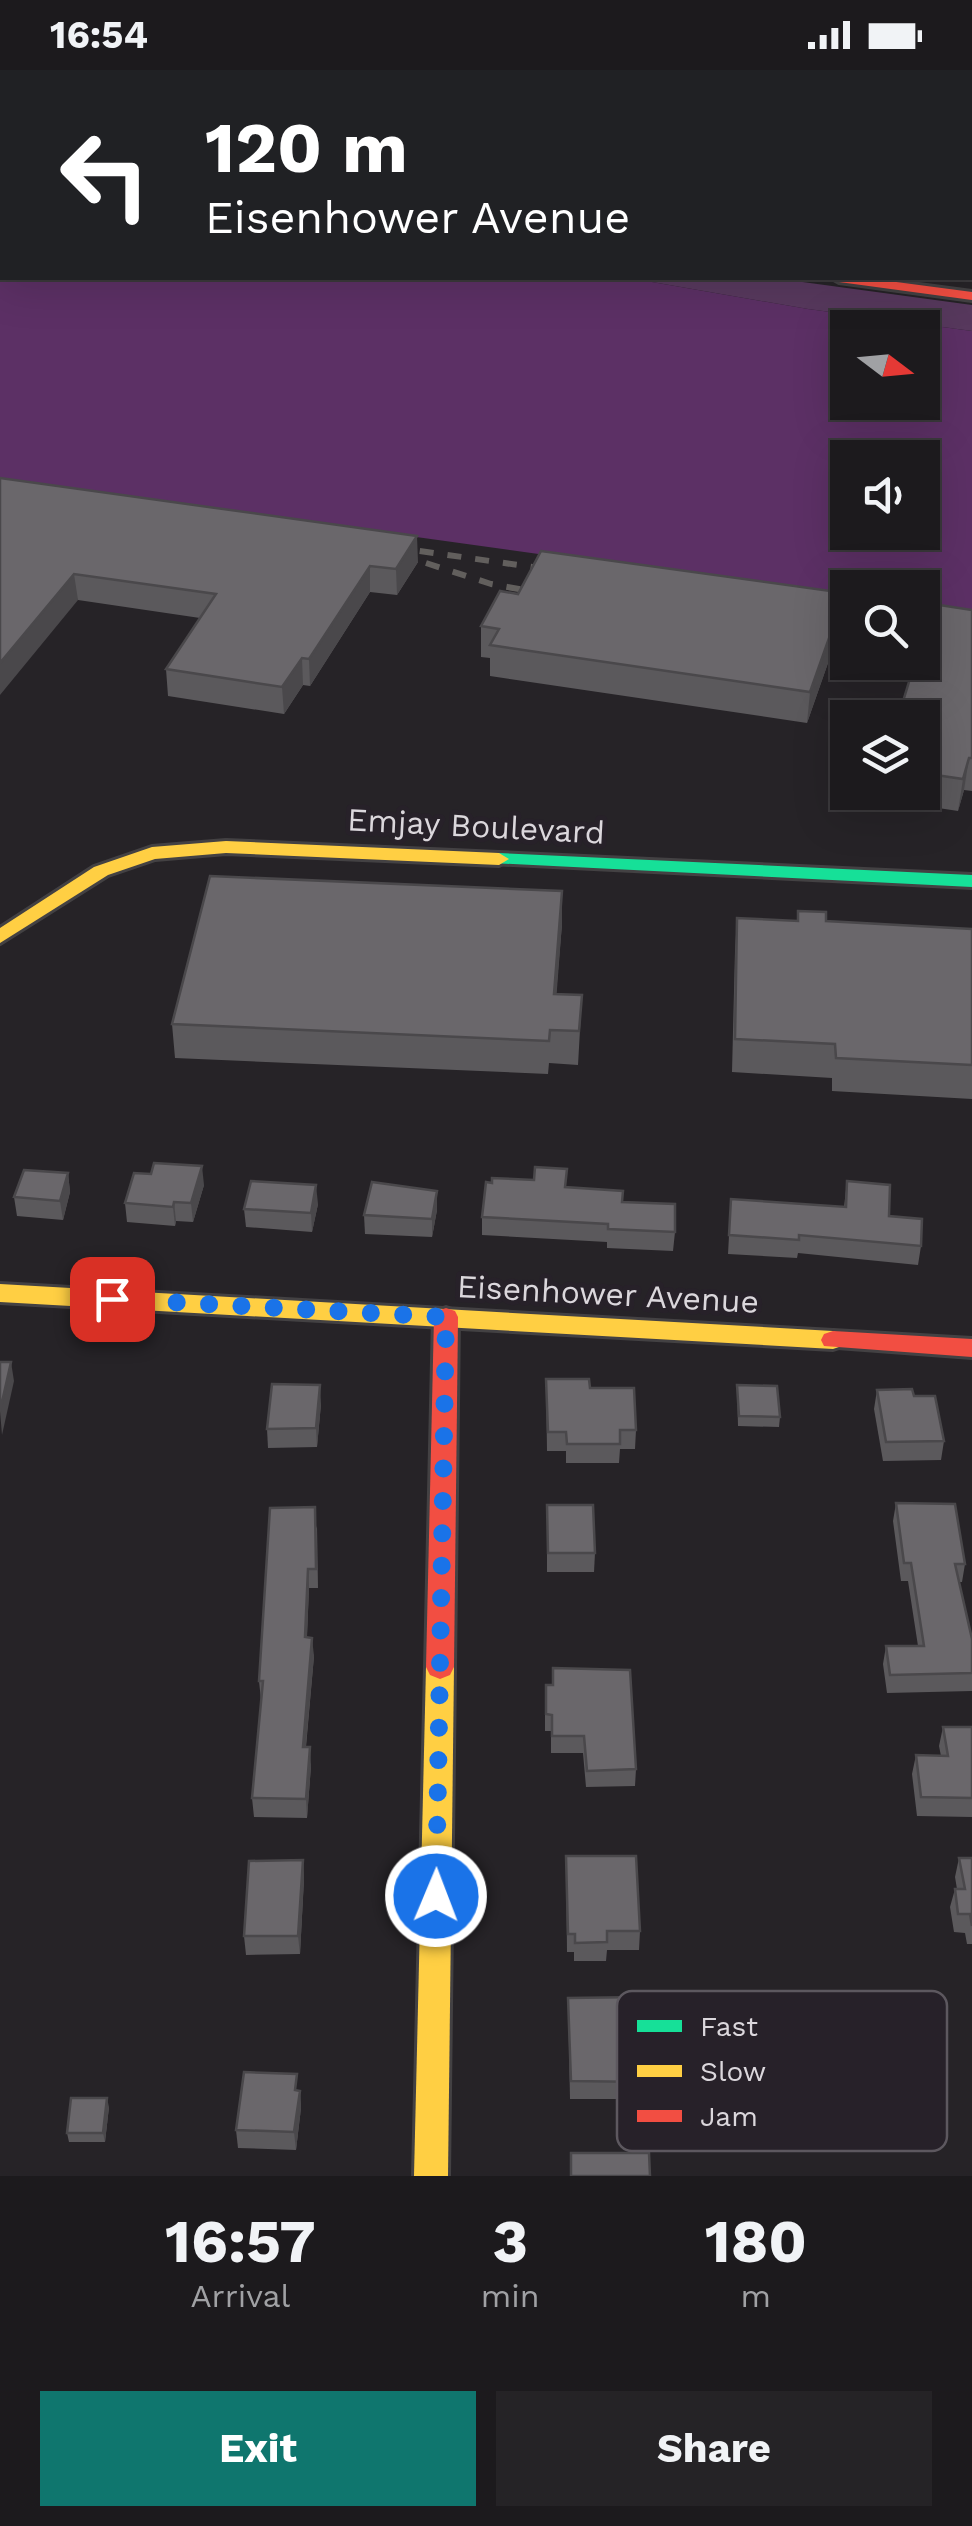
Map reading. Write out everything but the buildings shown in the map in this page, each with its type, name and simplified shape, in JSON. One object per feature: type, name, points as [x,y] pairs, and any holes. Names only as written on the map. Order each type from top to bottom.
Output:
[{"type":"main road","points":[[854,280],[972,296]]},
{"type":"main road","name":"Emjay Boulevard","points":[[0,936],[101,871],[152,853],[226,847],[972,880]]},
{"type":"main road","name":"Eisenhower Avenue","points":[[0,1293],[972,1348]]},
{"type":"main road","points":[[430,2176],[446,1317]]},
{"type":"shaded area","points":[[0,280],[641,280],[830,312],[830,420],[940,420],[940,327],[972,331],[972,615],[940,610],[940,570],[830,570],[830,595],[0,479]]},
{"type":"shaded area","points":[[641,280],[788,280],[972,305],[972,331],[940,327],[940,310],[830,312]]},
{"type":"railway","points":[[392,547],[560,571]]},
{"type":"railway","points":[[426,563],[491,584],[546,594]]},
{"type":"railway","points":[[813,610],[830,613]]},
{"type":"traffic: fast","points":[[499,859],[972,881]]},
{"type":"traffic: slow","points":[[0,937],[101,871],[152,853],[226,847],[499,859]]},
{"type":"traffic: slow","points":[[0,1293],[833,1340]]},
{"type":"traffic: slow","points":[[431,2176],[440,1667]]},
{"type":"traffic: jam","points":[[854,280],[972,296]]},
{"type":"traffic: jam","points":[[440,1667],[446,1317]]},
{"type":"traffic: jam","points":[[833,1340],[972,1348]]},
{"type":"route","points":[[112,1299],[446,1317],[436,1896]]}]
